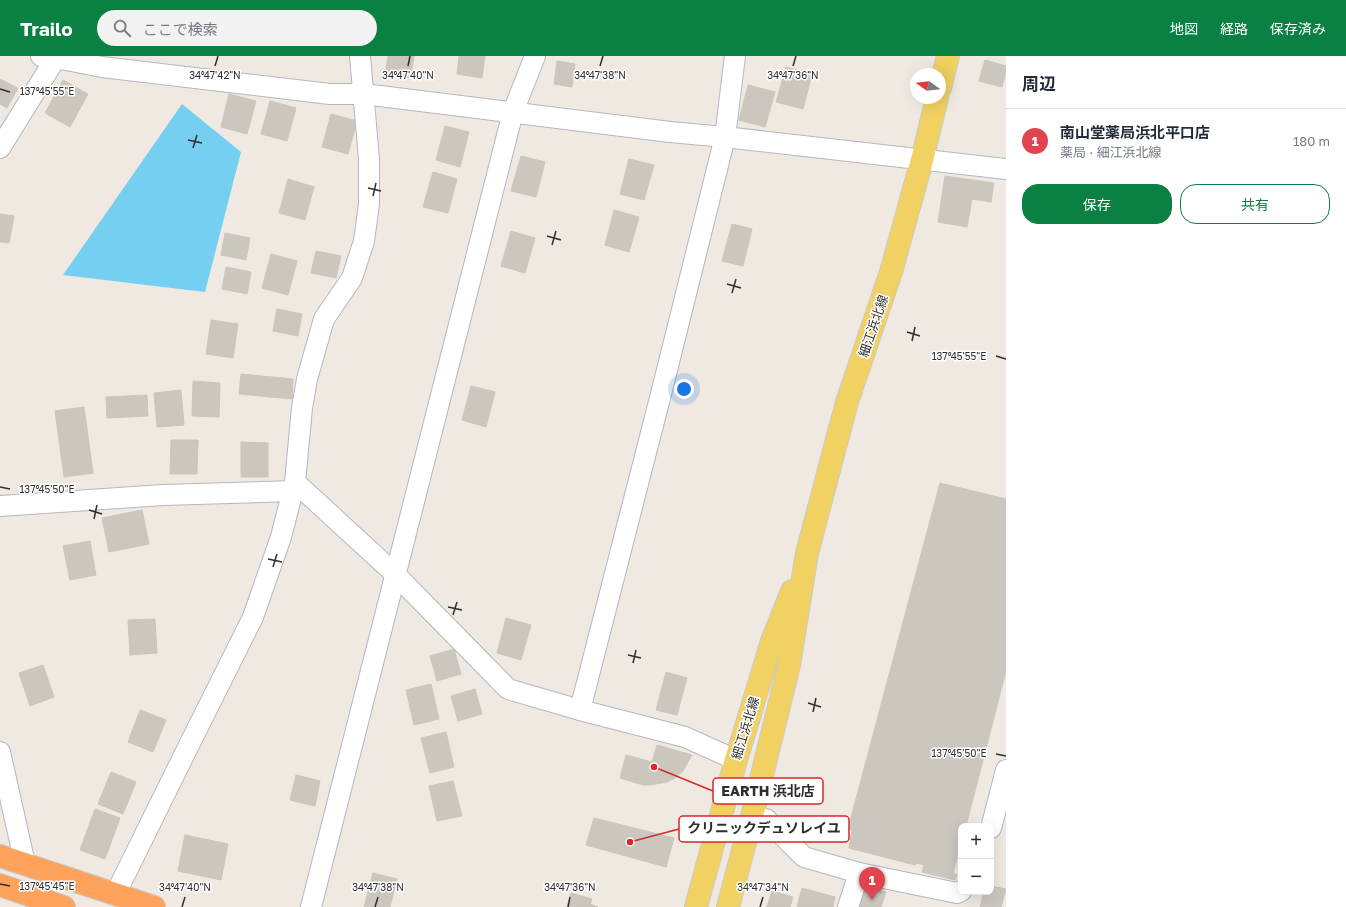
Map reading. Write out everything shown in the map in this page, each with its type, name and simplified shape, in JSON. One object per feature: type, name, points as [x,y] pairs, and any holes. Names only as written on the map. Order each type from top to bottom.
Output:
[{"type":"highway","points":[[0,856],[154,907]]},
{"type":"highway","points":[[0,885],[64,907]]},
{"type":"main road","points":[[945,68],[948,56]]},
{"type":"main road","name":"細江浜北線","points":[[728,907],[789,665],[807,553],[847,402],[891,272],[922,160],[936,104]]},
{"type":"main road","name":"細江浜北線","points":[[696,907],[736,760],[772,641],[807,553]]},
{"type":"street","points":[[115,895],[253,617],[280,537],[294,486],[302,408],[307,379],[324,319],[352,278],[364,242],[369,204],[369,159],[360,56]]},
{"type":"street","points":[[311,907],[512,112],[535,56]]},
{"type":"street","points":[[580,710],[725,137],[735,56]]},
{"type":"street","points":[[0,148],[52,57],[102,67],[322,94],[364,94],[670,132],[1006,169]]},
{"type":"street","points":[[0,506],[294,486],[395,574],[508,689],[580,710],[685,737],[736,760]]},
{"type":"street","points":[[0,752],[25,864]]},
{"type":"street","points":[[992,823],[1006,770]]},
{"type":"street","points":[[752,816],[766,819],[804,857],[859,873],[958,892]]},
{"type":"street","points":[[848,907],[859,873]]},
{"type":"water","points":[[182,104],[241,152],[205,292],[63,275]]},
{"type":"building","points":[[388,56],[414,56],[410,78],[385,75]]},
{"type":"building","points":[[459,56],[485,56],[482,78],[457,74]]},
{"type":"building","points":[[985,60],[1006,66],[1002,87],[979,81]]},
{"type":"building","points":[[557,61],[575,64],[572,87],[554,84]]},
{"type":"building","points":[[786,67],[812,74],[803,109],[776,102]]},
{"type":"building","points":[[0,79],[18,88],[7,108],[0,104]]},
{"type":"building","points":[[63,80],[88,94],[70,127],[45,113]]},
{"type":"building","points":[[748,85],[775,92],[765,127],[739,120]]},
{"type":"building","points":[[229,94],[256,101],[247,134],[221,127]]},
{"type":"building","points":[[270,101],[296,108],[287,141],[261,134]]},
{"type":"building","points":[[331,114],[357,121],[348,154],[322,147]]},
{"type":"building","points":[[445,126],[469,132],[460,167],[436,160]]},
{"type":"building","points":[[521,156],[545,162],[536,197],[511,191]]},
{"type":"building","points":[[629,159],[654,165],[644,200],[620,194]]},
{"type":"building","points":[[433,172],[457,179],[448,213],[423,207]]},
{"type":"building","points":[[945,176],[994,183],[991,202],[972,199],[967,227],[938,222]]},
{"type":"building","points":[[288,179],[314,187],[305,220],[279,213]]},
{"type":"building","points":[[614,210],[639,217],[629,252],[605,245]]},
{"type":"building","points":[[0,214],[14,216],[9,243],[0,242]]},
{"type":"building","points":[[732,224],[752,229],[743,266],[722,261]]},
{"type":"building","points":[[511,231],[535,238],[525,273],[501,266]]},
{"type":"building","points":[[225,233],[250,238],[246,260],[221,255]]},
{"type":"building","points":[[316,251],[341,256],[336,278],[311,273]]},
{"type":"building","points":[[271,254],[297,261],[288,295],[262,288]]},
{"type":"building","points":[[226,267],[251,272],[247,294],[222,289]]},
{"type":"building","points":[[277,309],[302,314],[298,336],[273,331]]},
{"type":"building","points":[[211,320],[238,324],[233,358],[206,354]]},
{"type":"building","points":[[241,374],[293,379],[292,399],[239,394]]},
{"type":"building","points":[[193,381],[220,383],[219,417],[192,416]]},
{"type":"building","points":[[471,386],[495,392],[486,427],[462,420]]},
{"type":"building","points":[[181,390],[184,425],[157,427],[154,393]]},
{"type":"building","points":[[147,395],[148,416],[107,418],[106,397]]},
{"type":"building","points":[[84,407],[93,473],[64,477],[55,411]]},
{"type":"building","points":[[171,440],[198,440],[197,474],[170,474]]},
{"type":"building","points":[[241,442],[268,443],[268,477],[241,477]]},
{"type":"building","points":[[940,483],[1006,499],[1006,671],[967,823],[958,823],[958,855],[953,873],[957,875],[955,880],[922,872],[924,865],[917,863],[915,865],[849,848],[852,830],[848,829]]},
{"type":"building","points":[[142,510],[149,544],[109,552],[102,518]]},
{"type":"building","points":[[90,541],[96,575],[70,580],[63,546]]},
{"type":"building","points":[[506,618],[531,625],[521,660],[497,653]]},
{"type":"building","points":[[155,619],[157,653],[130,655],[128,620]]},
{"type":"building","points":[[454,649],[461,674],[437,681],[430,656]]},
{"type":"building","points":[[43,665],[54,697],[30,706],[19,673]]},
{"type":"building","points":[[666,672],[687,678],[677,715],[656,710]]},
{"type":"building","points":[[431,684],[439,719],[414,725],[406,690]]},
{"type":"building","points":[[475,689],[482,714],[458,721],[451,696]]},
{"type":"building","points":[[140,710],[166,720],[153,752],[128,742]]},
{"type":"building","points":[[446,732],[454,767],[430,773],[421,738]]},
{"type":"building","points":[[657,745],[692,755],[683,771],[675,778],[667,782],[650,785],[643,785],[620,778],[626,755],[652,762]]},
{"type":"building","points":[[111,772],[136,782],[123,814],[98,804]]},
{"type":"building","points":[[296,775],[320,781],[315,806],[290,800]]},
{"type":"building","points":[[453,781],[462,816],[437,821],[429,786]]},
{"type":"building","points":[[95,809],[120,818],[105,859],[80,850]]},
{"type":"building","points":[[594,818],[674,838],[666,867],[586,845]]},
{"type":"building","points":[[185,835],[228,844],[221,880],[178,871]]},
{"type":"building","points":[[373,873],[397,879],[390,907],[364,907]]},
{"type":"building","points":[[864,887],[886,892],[881,907],[858,907]]},
{"type":"building","points":[[994,887],[1006,889],[1001,907],[980,907],[983,895],[994,895]]},
{"type":"building","points":[[802,888],[835,897],[833,907],[797,907]]},
{"type":"building","points":[[772,891],[793,897],[790,907],[767,907]]},
{"type":"building","points":[[571,893],[592,899],[590,904],[598,907],[567,907]]},
{"type":"place","name":"EARTH 浜北店","points":[[654,767]]},
{"type":"place","name":"クリニックデュソレイユ","points":[[630,842]]},
{"type":"place","name":"南山堂薬局浜北平口店","points":[[872,900]]}]
